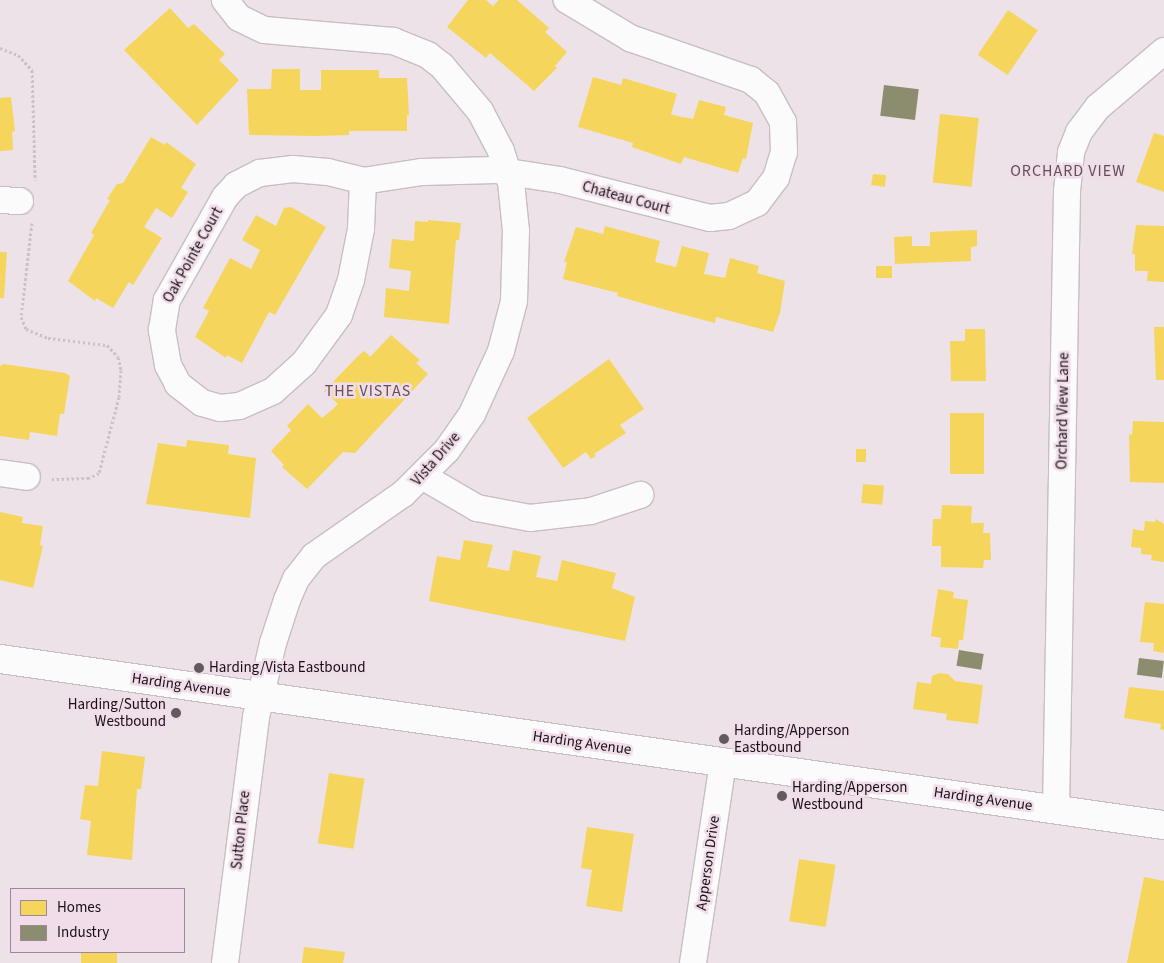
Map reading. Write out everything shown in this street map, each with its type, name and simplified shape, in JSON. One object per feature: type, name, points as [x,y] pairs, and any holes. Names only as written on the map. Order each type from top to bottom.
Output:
[{"type":"main road","name":"Harding Avenue","points":[[0,659],[1164,825]]},
{"type":"street","points":[[225,0],[239,18],[264,30],[393,41],[428,56],[454,78],[480,111],[508,171]]},
{"type":"street","name":"Chateau Court","points":[[508,171],[560,180],[710,218],[729,216],[757,203],[769,190],[781,165],[783,122],[767,93],[751,80],[630,38],[567,0]]},
{"type":"street","name":"Orchard View Lane","points":[[1056,810],[1067,191],[1071,152],[1079,132],[1098,107],[1164,51]]},
{"type":"street","name":"Oak Pointe Court","points":[[363,181],[361,229],[351,280],[338,316],[304,364],[273,391],[239,406],[209,406],[188,395],[168,365],[162,330],[164,310],[225,197],[236,185],[260,173],[314,170],[363,181],[438,171],[508,171]]},
{"type":"street","name":"Vista Drive","points":[[259,697],[273,643],[296,579],[322,548],[382,511],[422,476],[447,450],[472,414],[501,351],[515,281],[516,231],[508,171]]},
{"type":"street","points":[[0,473],[27,477]]},
{"type":"street","points":[[422,476],[470,506],[503,515],[530,518],[591,511],[640,495]]},
{"type":"street","name":"Sutton Place","points":[[224,963],[259,697]]},
{"type":"street","name":"Apperson Drive","points":[[693,963],[723,763]]},
{"type":"path","points":[[0,48],[18,54],[32,70],[22,201],[21,318],[26,329],[48,338],[107,345],[118,357],[121,370],[118,396],[99,473],[89,478],[66,480],[27,477]]},
{"type":"building: Homes","points":[[468,0],[486,0],[493,6],[499,0],[517,0],[549,28],[545,32],[567,52],[555,66],[557,68],[534,91],[490,53],[486,58],[447,27]]},
{"type":"building: Homes","points":[[170,8],[188,28],[194,24],[225,54],[219,60],[239,80],[197,125],[124,50]]},
{"type":"building: Homes","points":[[1008,10],[1038,30],[1008,75],[978,55]]},
{"type":"building: Homes","points":[[272,69],[300,69],[300,90],[321,90],[321,70],[379,70],[379,78],[407,78],[409,115],[407,115],[407,131],[349,131],[349,135],[316,136],[249,135],[247,89],[271,89]]},
{"type":"building: Homes","points":[[593,77],[621,85],[623,78],[677,94],[671,114],[677,116],[693,119],[699,100],[726,107],[724,115],[753,123],[746,159],[743,158],[738,173],[684,157],[681,164],[632,147],[633,143],[578,127]]},
{"type":"building: Homes","points":[[11,97],[15,131],[12,132],[13,150],[0,151],[0,98]]},
{"type":"building: Homes","points":[[940,114],[979,118],[972,187],[933,183]]},
{"type":"building: Homes","points":[[1154,133],[1164,136],[1164,192],[1136,182]]},
{"type":"building: Homes","points":[[151,137],[165,145],[166,142],[196,164],[181,188],[188,192],[172,218],[156,208],[144,227],[162,238],[133,285],[129,282],[113,308],[96,298],[95,301],[68,281],[94,235],[91,233],[110,200],[107,199],[117,184],[123,183]]},
{"type":"building: Homes","points":[[873,174],[886,175],[885,187],[871,185]]},
{"type":"building: Homes","points":[[291,207],[326,227],[275,315],[269,312],[242,363],[227,355],[226,358],[195,337],[209,311],[203,308],[230,258],[251,269],[260,250],[242,240],[256,215],[276,226],[284,208]]},
{"type":"building: Homes","points":[[428,220],[461,223],[459,240],[456,240],[449,324],[384,317],[386,288],[409,291],[411,271],[389,268],[392,239],[414,241],[415,221],[428,222]]},
{"type":"building: Homes","points":[[1136,225],[1164,226],[1164,282],[1147,281],[1148,271],[1135,271],[1135,254],[1132,254]]},
{"type":"building: Homes","points":[[605,226],[660,241],[655,262],[676,267],[682,246],[709,253],[704,274],[725,278],[730,258],[759,266],[757,273],[785,281],[780,313],[773,332],[716,317],[715,323],[617,296],[618,293],[563,279],[567,262],[564,262],[576,227],[603,234]]},
{"type":"building: Homes","points":[[977,230],[977,246],[971,247],[971,261],[895,264],[894,237],[912,236],[912,246],[930,246],[930,232]]},
{"type":"building: Homes","points":[[0,252],[7,252],[4,298],[0,298]]},
{"type":"building: Homes","points":[[876,266],[892,266],[892,278],[876,278]]},
{"type":"building: Homes","points":[[1154,327],[1164,327],[1164,380],[1156,380]]},
{"type":"building: Homes","points":[[965,329],[985,329],[986,381],[951,381],[950,341],[965,341]]},
{"type":"building: Homes","points":[[391,335],[420,360],[416,363],[428,374],[355,453],[343,452],[307,489],[282,467],[284,465],[271,451],[291,430],[287,426],[308,404],[322,418],[332,410],[338,404],[324,391],[360,354],[365,351],[370,357]]},
{"type":"building: Homes","points":[[609,359],[644,409],[620,425],[626,433],[594,454],[596,456],[591,459],[586,452],[563,468],[527,418]]},
{"type":"building: Homes","points":[[4,364],[65,373],[70,376],[64,414],[60,414],[57,436],[30,432],[29,440],[0,436],[0,366]]},
{"type":"building: Homes","points":[[950,413],[984,413],[984,474],[950,474]]},
{"type":"building: Homes","points":[[1133,421],[1164,422],[1164,483],[1130,482],[1129,434],[1132,435]]},
{"type":"building: Homes","points":[[187,440],[229,445],[228,454],[256,458],[250,518],[146,504],[158,443],[186,447]]},
{"type":"building: Homes","points":[[856,449],[866,449],[866,462],[856,462]]},
{"type":"building: Homes","points":[[863,484],[884,486],[882,505],[861,503]]},
{"type":"building: Homes","points":[[942,505],[972,506],[971,523],[984,523],[983,533],[990,533],[991,560],[984,560],[983,568],[941,567],[941,546],[932,546],[933,519],[941,519]]},
{"type":"building: Homes","points":[[0,512],[23,517],[22,523],[43,526],[40,545],[43,546],[33,588],[0,580]]},
{"type":"building: Homes","points":[[1156,519],[1164,524],[1164,562],[1151,560],[1152,555],[1141,554],[1141,548],[1131,547],[1133,529],[1144,531],[1145,521],[1155,522]]},
{"type":"building: Homes","points":[[464,540],[493,545],[487,567],[509,571],[513,550],[541,556],[536,577],[557,581],[562,560],[616,573],[612,588],[635,597],[625,641],[429,601],[437,556],[460,560]]},
{"type":"building: Homes","points":[[938,589],[954,592],[953,598],[968,600],[963,640],[959,640],[958,649],[940,647],[941,638],[931,636]]},
{"type":"building: Homes","points":[[1145,602],[1164,604],[1164,653],[1153,651],[1154,643],[1140,642]]},
{"type":"building: Homes","points":[[939,673],[948,674],[955,681],[983,685],[978,724],[946,720],[947,714],[913,709],[917,682],[931,684],[932,676]]},
{"type":"building: Homes","points":[[1129,687],[1164,691],[1164,730],[1160,729],[1161,724],[1124,718]]},
{"type":"building: Homes","points":[[102,751],[145,757],[141,789],[137,789],[132,860],[87,855],[91,821],[80,819],[85,785],[98,786]]},
{"type":"building: Homes","points":[[329,773],[365,779],[353,849],[318,843]]},
{"type":"building: Homes","points":[[587,827],[634,834],[622,912],[586,906],[592,870],[581,868]]},
{"type":"building: Homes","points":[[799,859],[836,865],[826,927],[789,921]]},
{"type":"building: Homes","points":[[1144,877],[1164,881],[1164,963],[1127,963]]},
{"type":"building: Homes","points":[[304,947],[345,952],[343,963],[302,963]]},
{"type":"building: Homes","points":[[81,953],[117,953],[117,963],[81,963]]},
{"type":"building: Industry","points":[[884,85],[919,89],[915,120],[880,116]]},
{"type":"building: Industry","points":[[959,650],[984,654],[981,670],[956,666]]},
{"type":"building: Industry","points":[[1139,658],[1164,661],[1162,678],[1137,675]]},
{"type":"place","name":"Harding/Vista Eastbound","points":[[199,668]]},
{"type":"place","name":"Harding/Sutton Westbound","points":[[176,713]]},
{"type":"place","name":"Harding/Apperson Eastbound","points":[[724,739]]},
{"type":"place","name":"Harding/Apperson Westbound","points":[[782,796]]},
{"type":"district","name":"ORCHARD VIEW","points":[[1068,171]]},
{"type":"district","name":"THE VISTAS","points":[[368,391]]}]
